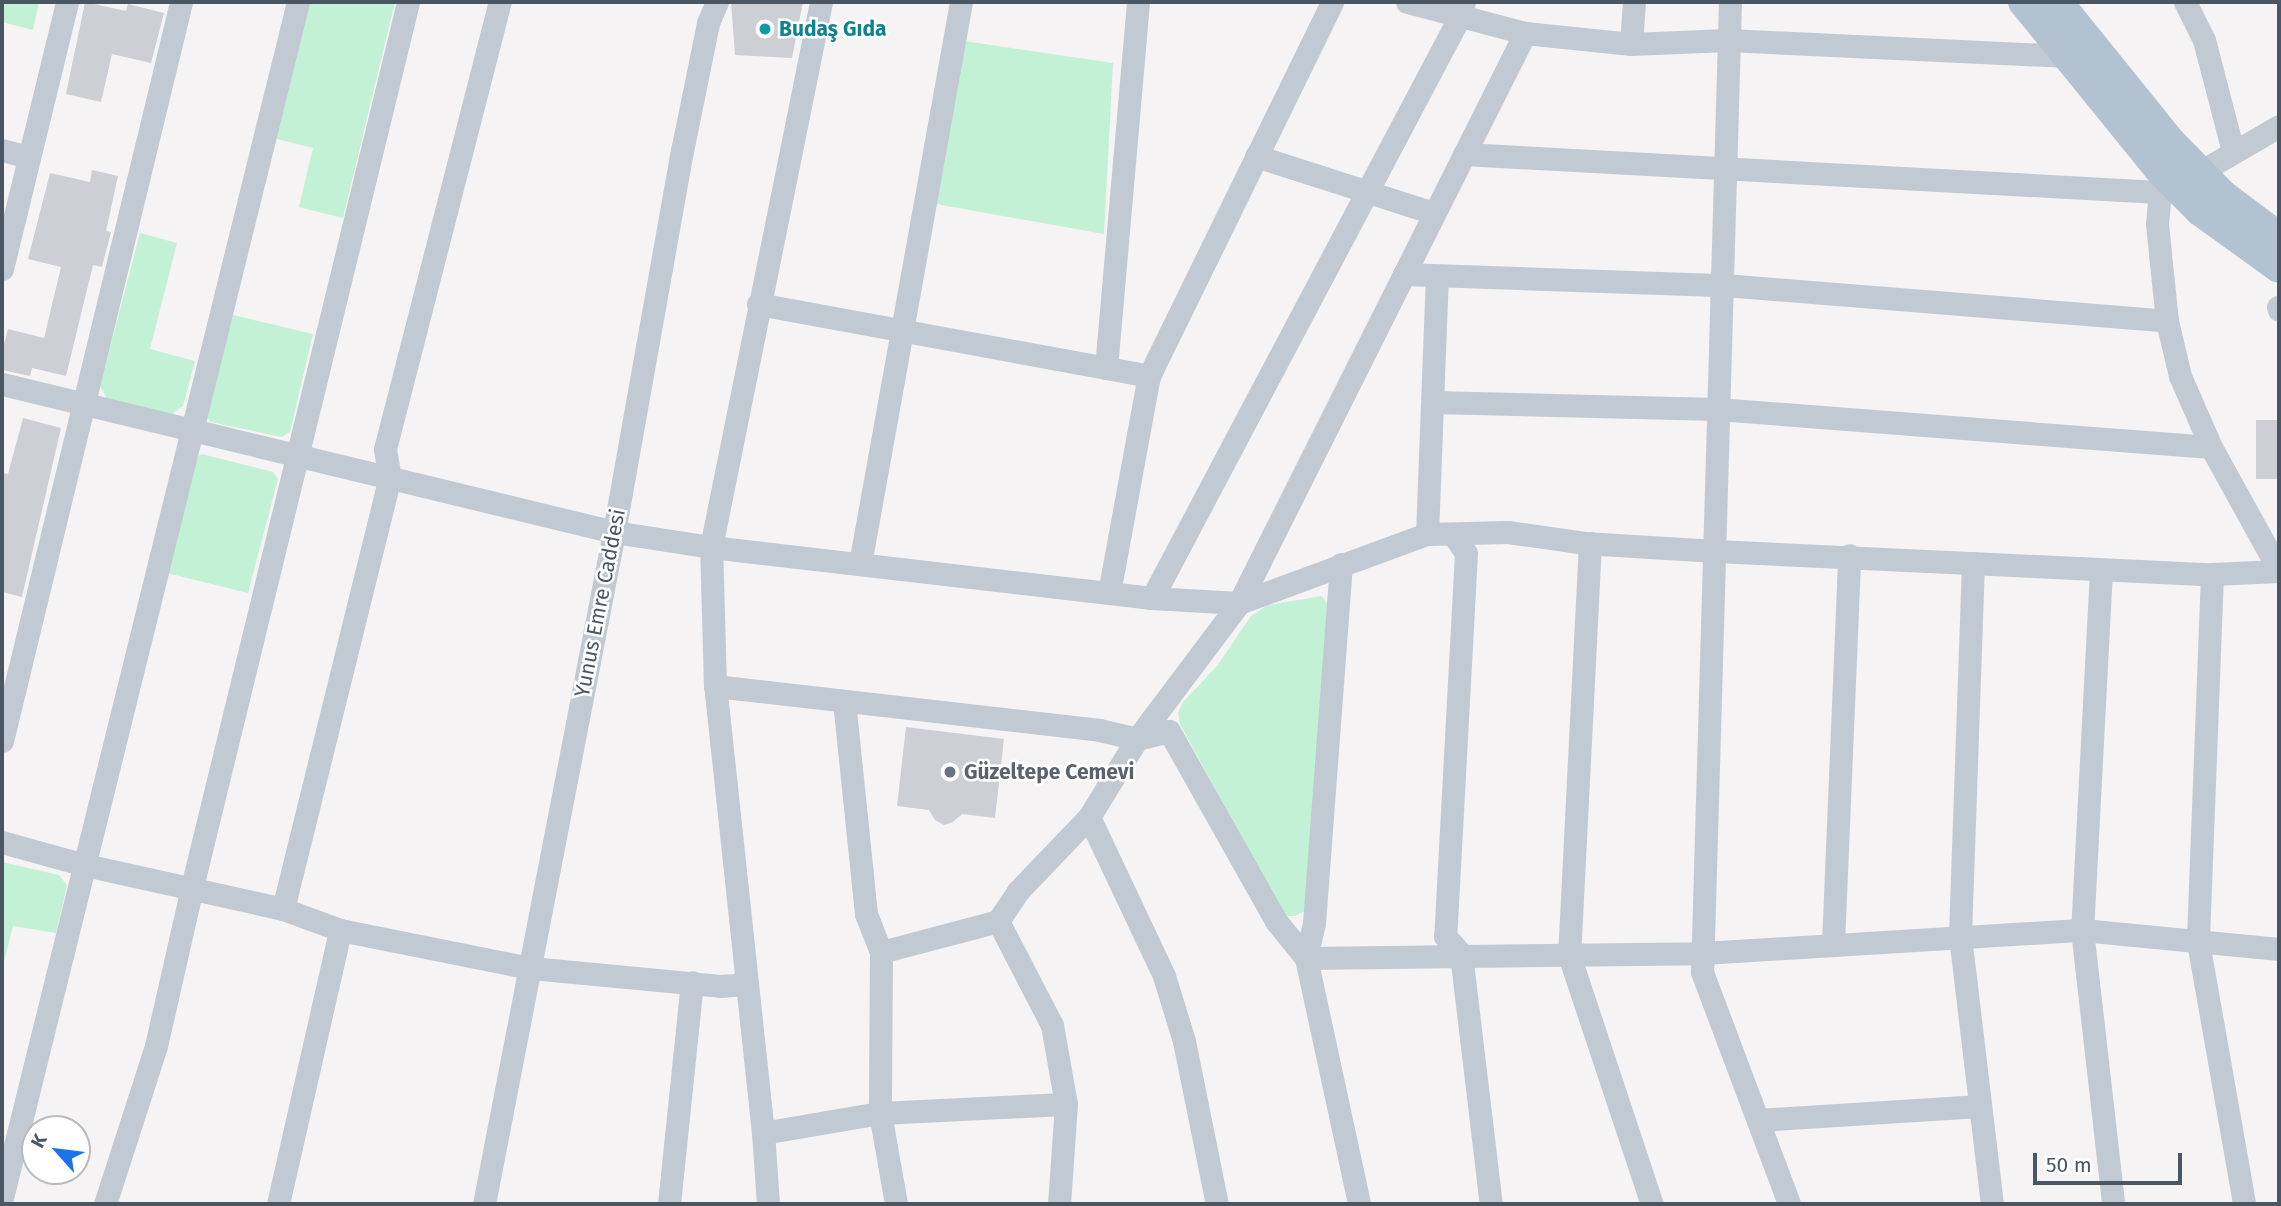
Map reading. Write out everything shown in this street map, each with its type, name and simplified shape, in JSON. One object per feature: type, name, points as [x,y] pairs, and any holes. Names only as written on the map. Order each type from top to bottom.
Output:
[{"type":"main road","points":[[2024,2],[2068,57],[2160,183],[2279,268]]},
{"type":"main road","points":[[2058,2],[2171,141],[2200,172],[2243,211],[2279,237]]},
{"type":"main road","points":[[2160,183],[2171,141]]},
{"type":"street","points":[[2,269],[67,2]]},
{"type":"street","points":[[2,741],[181,2]]},
{"type":"street","points":[[2,1198],[298,2]]},
{"type":"street","points":[[105,1204],[156,1046],[192,887],[408,2]]},
{"type":"street","points":[[283,909],[390,478],[385,449],[500,2]]},
{"type":"street","name":"Yunus Emre Caddesi","points":[[484,1204],[614,532],[682,152],[708,23],[717,2]]},
{"type":"street","points":[[768,1204],[763,1133],[715,686],[710,547],[821,2]]},
{"type":"street","points":[[860,564],[961,2]]},
{"type":"street","points":[[1106,368],[1138,2]]},
{"type":"street","points":[[1109,593],[1149,376],[1332,2]]},
{"type":"street","points":[[1407,2],[1462,9],[1525,33],[1631,44],[1727,40],[2068,57]]},
{"type":"street","points":[[1631,44],[1634,2]]},
{"type":"street","points":[[1730,2],[1727,40],[1724,285],[1717,409],[1716,551],[1702,972],[1789,1204]]},
{"type":"street","points":[[2185,2],[2204,40],[2233,151]]},
{"type":"street","points":[[1152,598],[1462,9]]},
{"type":"street","points":[[881,952],[998,921],[1018,891],[1089,817],[1137,739],[1239,603],[1525,33]]},
{"type":"street","points":[[2200,172],[2279,126]]},
{"type":"street","points":[[2,150],[29,157]]},
{"type":"street","points":[[2,384],[614,532],[710,547],[1152,598],[1239,603],[1427,534],[1508,532],[1590,543],[1716,551],[1849,555],[2212,575],[2279,570],[2211,447],[2180,376],[2167,321],[2157,224],[2160,183],[1464,154]]},
{"type":"street","points":[[1256,156],[1434,213]]},
{"type":"street","points":[[1404,274],[1724,285],[2167,321]]},
{"type":"street","points":[[1427,534],[1437,277]]},
{"type":"street","points":[[758,304],[1149,376]]},
{"type":"street","points":[[1433,402],[1717,409],[2211,447]]},
{"type":"street","points":[[1452,534],[1466,553],[1445,936],[1461,954],[1491,1204]]},
{"type":"street","points":[[1590,543],[1569,955],[1652,1204]]},
{"type":"street","points":[[1833,944],[1849,555]]},
{"type":"street","points":[[1973,563],[1960,936],[1992,1204]]},
{"type":"street","points":[[1341,564],[1314,923],[1306,958],[1359,1204]]},
{"type":"street","points":[[2101,570],[2082,930],[2113,1204]]},
{"type":"street","points":[[2212,575],[2198,942],[2244,1204]]},
{"type":"street","points":[[715,686],[1099,730],[1137,739],[1169,731],[1276,921],[1306,958]]},
{"type":"street","points":[[844,701],[866,914],[881,952],[880,1113],[896,1204]]},
{"type":"street","points":[[1089,817],[1164,976],[1184,1041],[1217,1204]]},
{"type":"street","points":[[2,842],[85,866],[192,887],[283,909],[340,930],[531,968],[720,986],[747,984]]},
{"type":"street","points":[[998,921],[1052,1025],[1066,1104],[1059,1204]]},
{"type":"street","points":[[278,1204],[340,930]]},
{"type":"street","points":[[1306,958],[1703,953],[2082,930],[2279,949]]},
{"type":"street","points":[[669,1204],[692,982]]},
{"type":"street","points":[[763,1133],[880,1113],[1066,1104]]},
{"type":"street","points":[[1758,1120],[1980,1106]]},
{"type":"green space","points":[[2,2],[39,2],[33,30],[2,22]]},
{"type":"green space","points":[[306,2],[395,2],[343,218],[299,207],[313,148],[273,138]]},
{"type":"green space","points":[[964,41],[1113,63],[1104,234],[936,204]]},
{"type":"green space","points":[[140,233],[177,243],[150,349],[195,361],[183,406],[172,414],[107,399],[100,386]]},
{"type":"green space","points":[[229,314],[313,334],[290,432],[282,437],[210,422],[206,414]]},
{"type":"green space","points":[[202,454],[273,472],[278,479],[248,593],[167,573],[193,460]]},
{"type":"green space","points":[[1322,596],[1328,605],[1307,910],[1295,916],[1287,916],[1279,907],[1180,724],[1178,713],[1183,702],[1217,666],[1251,616],[1268,605]]},
{"type":"green space","points":[[2,862],[59,875],[67,885],[56,933],[13,926],[2,970]]},
{"type":"building","points":[[85,2],[126,11],[128,4],[164,13],[151,63],[112,54],[101,102],[66,94]]},
{"type":"building","name":"Budaş Gıda","points":[[731,2],[803,2],[792,58],[735,55]]},
{"type":"building","points":[[92,170],[118,176],[106,231],[111,232],[102,267],[93,265],[66,376],[32,368],[30,376],[2,370],[2,352],[8,329],[44,338],[61,267],[28,259],[50,173],[90,182]]},
{"type":"building","points":[[23,418],[61,428],[22,597],[2,592],[2,473],[8,474]]},
{"type":"building","points":[[2256,420],[2279,420],[2279,479],[2256,479]]},
{"type":"building","name":"Güzeltepe Cemevi","points":[[906,727],[1004,739],[995,818],[962,814],[953,822],[944,825],[935,820],[929,810],[897,806]]},
{"type":"place","name":"Budaş Gıda","points":[[765,29]]},
{"type":"place","name":"Güzeltepe Cemevi","points":[[950,772]]}]
